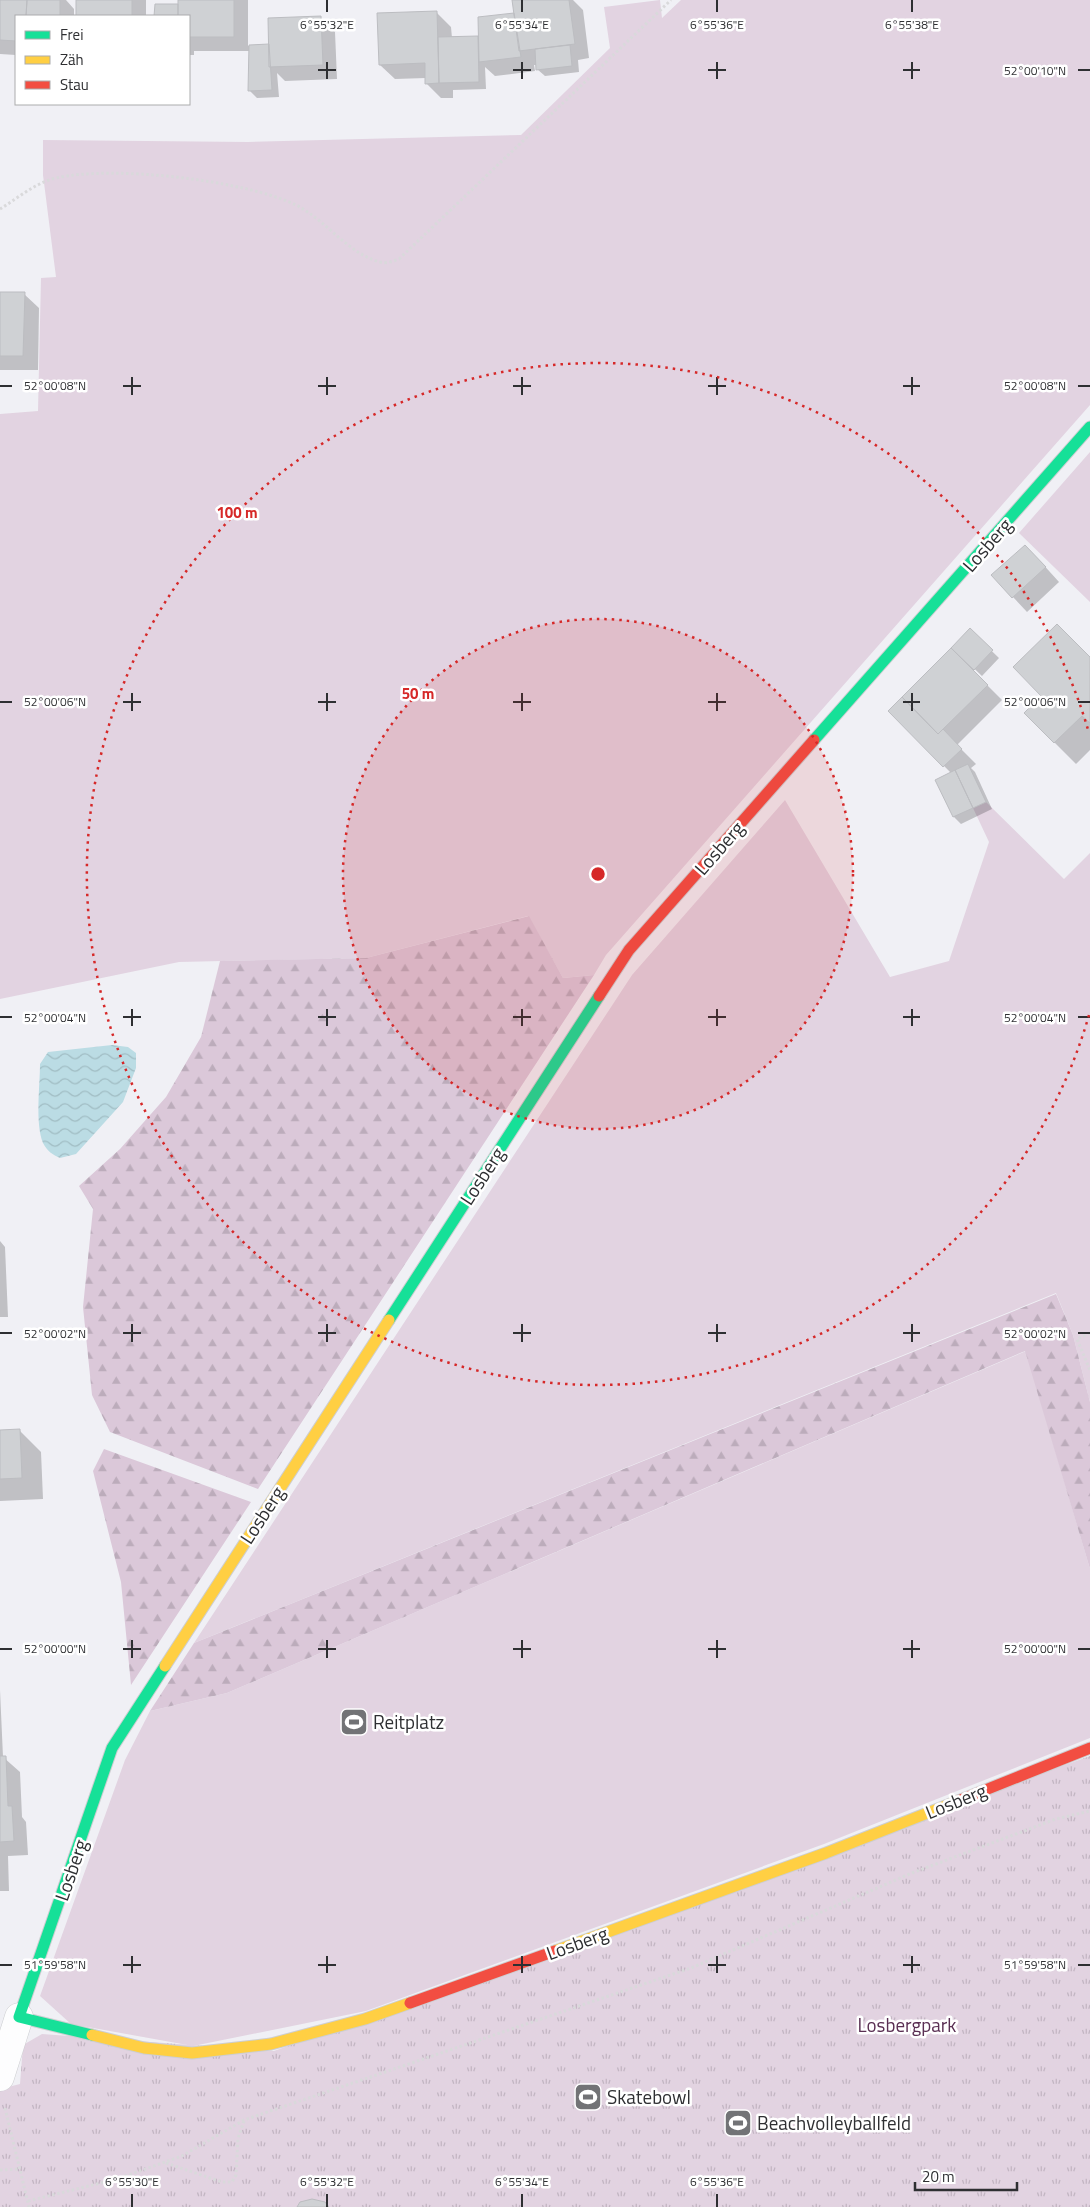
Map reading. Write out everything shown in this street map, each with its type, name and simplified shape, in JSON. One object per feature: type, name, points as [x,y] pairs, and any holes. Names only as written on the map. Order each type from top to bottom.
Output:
[{"type":"street","name":"Losberg","points":[[2,2089],[19,2017],[112,1748],[629,950],[1090,427]]},
{"type":"street","name":"Losberg","points":[[19,2017],[144,2048],[173,2052],[192,2054],[271,2044],[365,2019],[826,1854],[1090,1748]]},
{"type":"path","points":[[0,209],[36,185],[56,178],[96,175],[137,175],[212,182],[247,189],[298,206],[363,253],[380,262],[392,262],[399,259],[671,0]]},
{"type":"path","points":[[1090,1333],[1077,1339],[1090,1370]]},
{"type":"path","points":[[28,2201],[117,2178],[182,2156],[244,2120],[691,1968],[912,1873],[1056,1819],[1090,1811]]},
{"type":"path","points":[[2,2089],[29,2207]]},
{"type":"path","points":[[164,2162],[209,2178],[228,2183],[232,2182],[235,2180],[236,2175],[238,2138],[244,2120]]},
{"type":"path","points":[[0,2170],[20,2169]]},
{"type":"green space","points":[[660,0],[662,18],[681,0],[1090,0],[1090,405],[606,955],[594,975],[563,978],[528,916],[366,958],[179,962],[0,999],[0,414],[38,411],[41,278],[56,277],[43,175],[43,140],[248,142],[521,135],[610,48],[604,7]]},
{"type":"green space","points":[[1090,452],[1090,602],[1019,533]]},
{"type":"green space","points":[[785,800],[890,977],[949,961],[989,842],[973,808],[986,802],[1064,879],[1090,853],[1090,1402],[1073,1335],[1056,1293],[194,1643],[632,975]]},
{"type":"green space","points":[[529,916],[563,978],[594,975],[258,1489],[110,1432],[92,1395],[83,1307],[93,1209],[79,1186],[120,1149],[166,1097],[201,1037],[220,961],[366,958]]},
{"type":"green space","points":[[1056,1294],[1073,1335],[1090,1402],[1090,1569],[1025,1351],[227,1693],[150,1711],[194,1643]]},
{"type":"green space","points":[[1026,1351],[1090,1569],[1090,1738],[824,1844],[366,2011],[193,2046],[71,2024],[40,1996],[125,1760],[150,1711],[227,1693]]},
{"type":"green space","points":[[104,1449],[251,1502],[131,1685],[121,1582],[93,1471]]},
{"type":"green space","name":"Losbergpark","points":[[1090,1756],[1090,2207],[0,2207],[0,2089],[20,2084],[23,2045],[42,2034],[274,2051]]},
{"type":"water","points":[[112,1045],[128,1047],[136,1053],[136,1068],[123,1102],[76,1154],[57,1157],[43,1143],[39,1125],[40,1064],[48,1052]]},
{"type":"building","points":[[0,0],[27,0],[26,15],[15,15],[15,41],[0,40]]},
{"type":"building","points":[[27,0],[60,0],[60,15],[26,15]]},
{"type":"building","points":[[76,0],[132,0],[132,15],[76,15]]},
{"type":"building","points":[[178,0],[234,0],[234,37],[190,37],[190,15],[178,15]]},
{"type":"building","points":[[512,0],[569,0],[575,44],[519,51]]},
{"type":"building","points":[[155,4],[178,4],[178,15],[154,15]]},
{"type":"building","points":[[437,11],[439,83],[425,84],[425,63],[379,65],[377,13]]},
{"type":"building","points":[[514,13],[521,57],[479,62],[478,17]]},
{"type":"building","points":[[321,16],[323,65],[269,67],[268,18]]},
{"type":"building","points":[[478,36],[479,82],[439,83],[438,37]]},
{"type":"building","points":[[269,44],[272,90],[248,91],[249,45]]},
{"type":"building","points":[[570,45],[572,66],[536,70],[535,49]]},
{"type":"building","points":[[0,292],[25,292],[23,356],[0,356]]},
{"type":"building","points":[[1025,545],[1046,567],[1012,598],[991,575]]},
{"type":"building","points":[[1057,624],[1090,657],[1090,723],[1082,716],[1054,743],[1024,713],[1041,696],[1013,667]]},
{"type":"building","points":[[970,628],[993,650],[974,670],[951,648]]},
{"type":"building","points":[[951,648],[988,685],[938,734],[902,697]]},
{"type":"building","points":[[902,697],[938,734],[943,729],[962,749],[943,767],[888,711]]},
{"type":"building","points":[[968,764],[986,802],[973,808],[955,770]]},
{"type":"building","points":[[955,770],[973,808],[953,817],[935,780]]},
{"type":"building","points":[[20,1429],[22,1478],[0,1479],[0,1430]]},
{"type":"building","points":[[0,1756],[6,1756],[8,1806],[12,1806],[14,1841],[0,1842]]},
{"type":"building","points":[[312,2199],[325,2202],[329,2207],[297,2207],[300,2202]]},
{"type":"traffic: fast","points":[[814,740],[1090,427]]},
{"type":"traffic: fast","points":[[389,1320],[599,996]]},
{"type":"traffic: fast","points":[[92,2035],[19,2017],[112,1748],[165,1666]]},
{"type":"traffic: slow","points":[[165,1666],[389,1320]]},
{"type":"traffic: slow","points":[[555,1951],[826,1853],[958,1801]]},
{"type":"traffic: slow","points":[[92,2035],[144,2048],[192,2053],[271,2044],[365,2019],[410,2003]]},
{"type":"traffic: jam","points":[[599,996],[629,950],[814,740]]},
{"type":"traffic: jam","points":[[958,1801],[1090,1748]]},
{"type":"traffic: jam","points":[[410,2003],[555,1951]]},
{"type":"place","name":"Reitplatz","points":[[354,1722]]},
{"type":"place","name":"Skatebowl","points":[[588,2097]]},
{"type":"place","name":"Beachvolleyballfeld","points":[[738,2123]]}]
